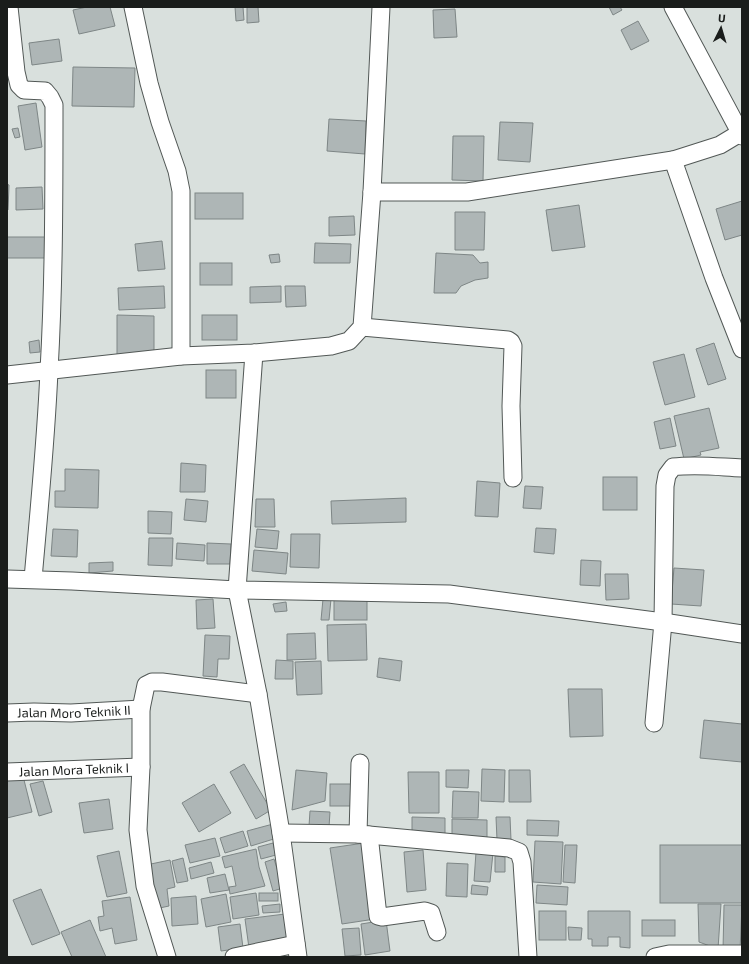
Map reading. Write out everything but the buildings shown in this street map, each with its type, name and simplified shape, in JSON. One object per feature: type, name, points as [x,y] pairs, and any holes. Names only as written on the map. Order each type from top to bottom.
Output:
[{"type":"street","points":[[9,7],[16,72],[13,80],[24,90],[45,91],[54,105],[54,226],[49,371],[33,579]]},
{"type":"street","points":[[133,7],[160,122],[177,170],[181,191],[181,356]]},
{"type":"street","points":[[7,375],[181,356],[254,353],[331,346],[349,341],[362,327],[372,192],[381,7]]},
{"type":"street","points":[[372,192],[466,192],[673,160],[720,145],[741,135],[673,7]]},
{"type":"street","points":[[673,160],[714,278],[742,349]]},
{"type":"street","points":[[362,327],[508,340],[511,342],[513,346],[511,406],[513,478]]},
{"type":"street","points":[[234,957],[297,950],[281,833],[258,694],[237,590],[254,353]]},
{"type":"street","points":[[654,723],[663,622],[665,486],[667,475],[673,468],[679,467],[713,466],[742,468]]},
{"type":"street","points":[[7,579],[33,579],[237,590],[449,594],[663,622],[742,634]]},
{"type":"street","points":[[167,957],[145,886],[138,830],[141,767],[141,709],[146,685],[152,682],[162,682],[258,694]]},
{"type":"street","name":"Jalan Moro Teknik II","points":[[7,714],[34,712],[71,713],[141,709]]},
{"type":"street","points":[[360,762],[363,834],[377,914],[382,917],[425,911],[431,913],[437,932]]},
{"type":"street","name":"Jalan Mora Teknik I","points":[[7,772],[141,767]]},
{"type":"street","points":[[281,833],[363,834],[509,848],[518,852],[522,862],[528,957]]},
{"type":"street","points":[[655,957],[669,954],[742,954]]}]
